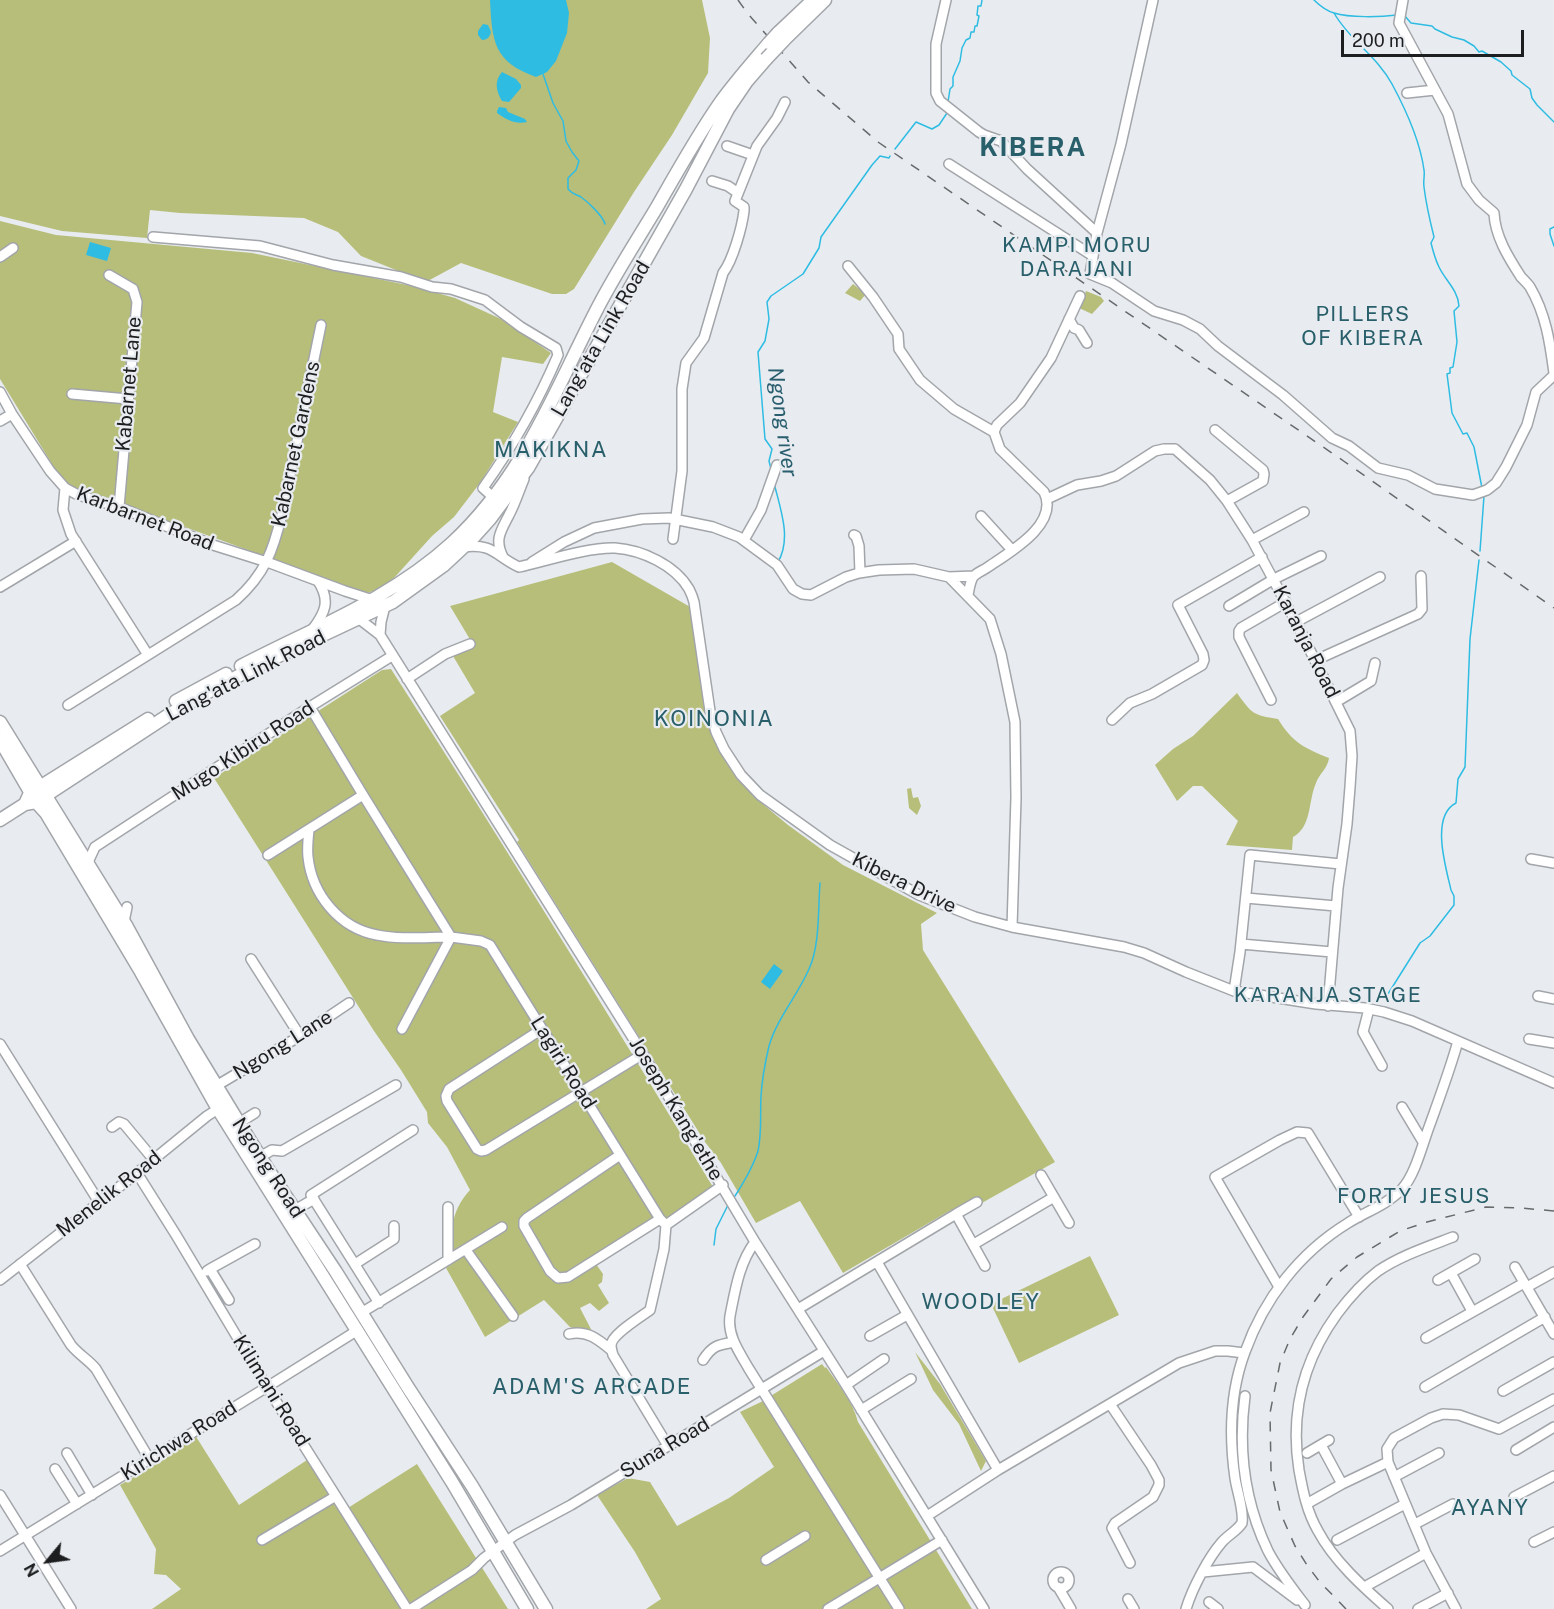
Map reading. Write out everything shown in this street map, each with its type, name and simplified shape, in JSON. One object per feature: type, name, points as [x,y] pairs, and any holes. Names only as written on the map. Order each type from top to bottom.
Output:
[{"type":"main road","name":"Lang'ata Link Road","points":[[781,36],[813,0]]},
{"type":"main road","name":"Lang'ata Link Road","points":[[311,636],[358,618],[379,605],[453,542],[494,498],[541,424],[596,312],[627,257],[720,104],[765,51],[825,0]]},
{"type":"main road","name":"Lang'ata Link Road","points":[[0,820],[35,796],[197,698],[311,636],[416,587],[463,548],[490,519],[528,468],[728,109],[765,51]]},
{"type":"main road","points":[[650,219],[650,226],[653,230],[663,229]]},
{"type":"main road","points":[[627,257],[633,254],[638,256],[642,266]]},
{"type":"main road","name":"Ngong Road","points":[[0,722],[35,796],[72,840],[124,922],[217,1098],[239,1123],[336,1272],[477,1494],[546,1609]]},
{"type":"main road","name":"Ngong Road","points":[[0,740],[357,1330],[494,1551],[527,1609]]},
{"type":"street","points":[[946,0],[936,44],[936,93],[940,101],[984,135],[1001,141],[1027,169],[1097,233]]},
{"type":"street","points":[[1153,0],[1121,144],[1097,233],[1090,274],[1112,282],[1155,311],[1184,320],[1200,329],[1218,346],[1283,395],[1332,438],[1349,446],[1378,468],[1408,475],[1435,489],[1473,495],[1485,491],[1502,475],[1527,425],[1536,392],[1554,374],[1549,336],[1529,286],[1506,253],[1496,230],[1494,213],[1479,200],[1467,184],[1448,114],[1399,23],[1403,0]]},
{"type":"street","points":[[1407,93],[1435,90]]},
{"type":"street","points":[[673,539],[682,471],[682,389],[686,363],[704,338],[723,273],[728,266],[736,242],[744,207],[735,201],[757,146],[785,102]]},
{"type":"street","points":[[727,146],[753,155]]},
{"type":"street","points":[[949,164],[1093,256]]},
{"type":"street","points":[[712,181],[728,186],[738,194]]},
{"type":"street","points":[[153,237],[260,246],[333,265],[401,277],[432,287],[451,289],[485,300],[521,327],[556,348],[558,355],[538,398],[510,450],[483,488],[494,498]]},
{"type":"street","points":[[0,257],[13,249]]},
{"type":"street","points":[[463,548],[482,546],[509,562],[523,566],[564,542],[594,528],[642,519],[675,519],[713,527],[739,537],[777,565],[794,588],[802,594],[811,595],[846,577],[886,569],[914,569],[949,577],[974,576],[1012,550],[1041,525],[1046,513],[1047,499],[1044,492],[1000,449],[994,432],[954,409],[920,380],[899,349],[898,334],[848,266]]},
{"type":"street","name":"Kabarnet Lane","points":[[109,275],[133,289],[137,302],[119,507]]},
{"type":"street","points":[[994,432],[997,425],[1020,403],[1043,372],[1080,296]]},
{"type":"street","points":[[1069,319],[1087,342]]},
{"type":"street","name":"Kabarnet Gardens","points":[[68,705],[236,600],[249,589],[267,562],[282,514],[321,325]]},
{"type":"street","name":"Karbarnet Road","points":[[0,392],[50,471],[65,488],[78,495],[119,507],[213,545],[267,562],[379,605]]},
{"type":"street","points":[[72,394],[128,399]]},
{"type":"street","points":[[0,421],[12,414]]},
{"type":"street","points":[[1215,430],[1263,470],[1264,474],[1263,481],[1227,501]]},
{"type":"street","name":"Karanja Road","points":[[1047,499],[1077,485],[1116,476],[1155,451],[1175,449],[1200,470],[1227,501],[1262,557],[1350,731],[1352,756],[1347,824],[1336,906],[1328,1006]]},
{"type":"street","points":[[503,557],[499,549],[502,526],[509,516],[528,468]]},
{"type":"street","points":[[744,540],[761,510],[774,472]]},
{"type":"street","points":[[65,488],[62,501],[64,516],[76,541],[148,655]]},
{"type":"street","points":[[1252,540],[1304,512]]},
{"type":"street","points":[[981,516],[1012,550]]},
{"type":"street","points":[[854,535],[858,540],[860,573]]},
{"type":"street","points":[[0,587],[76,541]]},
{"type":"street","name":"Kibera Drive","points":[[523,566],[587,551],[614,548],[640,553],[663,563],[676,573],[689,589],[694,602],[710,711],[716,732],[741,775],[760,795],[827,843],[919,895],[975,917],[1012,927],[1124,947],[1144,953],[1234,991],[1328,1006],[1369,1009],[1412,1020],[1554,1083]]},
{"type":"street","points":[[1229,606],[1274,579],[1321,556]]},
{"type":"street","points":[[1112,720],[1130,703],[1152,694],[1202,664],[1203,654],[1178,605],[1262,557]]},
{"type":"street","points":[[968,595],[974,576]]},
{"type":"street","points":[[1316,660],[1418,614],[1422,609],[1421,576]]},
{"type":"street","points":[[949,577],[990,619],[1002,654],[1015,722],[1016,798],[1012,927]]},
{"type":"street","points":[[1296,622],[1380,577]]},
{"type":"street","points":[[311,636],[325,610],[323,589],[318,581]]},
{"type":"street","points":[[1271,700],[1238,633],[1241,628],[1286,602]]},
{"type":"street","points":[[379,605],[380,635]]},
{"type":"street","name":"Joseph Kang'ethe","points":[[358,618],[380,635],[643,1054],[755,1242],[984,1609]]},
{"type":"street","points":[[407,679],[446,654],[470,644]]},
{"type":"street","name":"Mugo Kibiru Road","points":[[94,848],[310,706],[392,656]]},
{"type":"street","points":[[1336,702],[1371,681],[1375,663]]},
{"type":"street","points":[[310,706],[451,937],[402,1029]]},
{"type":"street","points":[[268,855],[363,795]]},
{"type":"street","name":"Lagiri Road","points":[[309,830],[308,855],[314,882],[326,903],[344,920],[364,932],[380,936],[451,937],[481,941],[490,945],[663,1222]]},
{"type":"street","points":[[72,840],[94,848],[89,867]]},
{"type":"street","points":[[1234,991],[1250,855],[1341,864]]},
{"type":"street","points":[[1531,859],[1554,863]]},
{"type":"street","points":[[1246,898],[1336,906]]},
{"type":"street","points":[[124,922],[127,907]]},
{"type":"street","points":[[1241,944],[1332,952]]},
{"type":"street","points":[[251,958],[300,1036]]},
{"type":"street","points":[[1538,996],[1554,999]]},
{"type":"street","name":"Ngong Lane","points":[[217,1098],[300,1036],[349,1003]]},
{"type":"street","points":[[1369,1009],[1363,1032],[1382,1066]]},
{"type":"street","points":[[542,1029],[447,1092],[447,1101],[477,1149],[486,1150],[643,1054]]},
{"type":"street","points":[[1529,1039],[1554,1043]]},
{"type":"street","points":[[1186,1609],[1195,1586],[1222,1542],[1242,1523],[1233,1467],[1231,1414],[1244,1353],[1260,1318],[1298,1262],[1331,1234],[1381,1205],[1407,1183],[1424,1142],[1458,1041]]},
{"type":"street","points":[[0,1044],[99,1202]]},
{"type":"street","points":[[260,1157],[272,1150],[282,1152],[396,1085]]},
{"type":"street","name":"Menelik Road","points":[[0,1280],[207,1116],[217,1098]]},
{"type":"street","points":[[1402,1107],[1424,1142]]},
{"type":"street","points":[[239,1123],[255,1113]]},
{"type":"street","points":[[112,1127],[119,1122],[124,1124],[154,1160]]},
{"type":"street","points":[[379,1303],[311,1195],[413,1130]]},
{"type":"street","points":[[1279,1287],[1215,1177],[1280,1140],[1297,1132],[1308,1133],[1359,1217]]},
{"type":"street","points":[[620,1155],[524,1221],[524,1226],[550,1271],[558,1278],[568,1277],[723,1185]]},
{"type":"street","name":"Kilimani Road","points":[[137,1173],[267,1387],[407,1609]]},
{"type":"street","points":[[1041,1175],[1070,1223]]},
{"type":"street","points":[[974,1244],[1054,1197]]},
{"type":"street","points":[[295,1210],[314,1199]]},
{"type":"street","points":[[798,1309],[977,1202]]},
{"type":"street","points":[[448,1207],[448,1260]]},
{"type":"street","points":[[956,1214],[985,1266]]},
{"type":"street","points":[[611,1350],[615,1337],[651,1308],[664,1249],[663,1222]]},
{"type":"street","points":[[355,1264],[394,1239],[394,1226]]},
{"type":"street","points":[[361,1313],[502,1227]]},
{"type":"street","points":[[1388,1609],[1354,1578],[1318,1533],[1307,1507],[1301,1482],[1297,1458],[1296,1423],[1309,1364],[1319,1343],[1347,1300],[1366,1281],[1399,1259],[1453,1237]]},
{"type":"street","points":[[755,1242],[747,1253],[741,1269],[730,1316],[729,1328],[734,1342],[899,1609]]},
{"type":"street","points":[[201,1275],[255,1244]]},
{"type":"street","points":[[466,1250],[513,1316]]},
{"type":"street","points":[[1438,1280],[1475,1258]]},
{"type":"street","points":[[877,1262],[998,1470]]},
{"type":"street","points":[[20,1264],[71,1345],[96,1369],[150,1460]]},
{"type":"street","points":[[1515,1267],[1549,1320],[1554,1334]]},
{"type":"street","points":[[210,1269],[229,1300]]},
{"type":"street","points":[[1426,1338],[1472,1311],[1554,1272]]},
{"type":"street","points":[[1451,1273],[1472,1311]]},
{"type":"street","points":[[870,1336],[907,1315]]},
{"type":"street","points":[[1425,1387],[1549,1320]]},
{"type":"street","name":"Kirichwa Road","points":[[0,1551],[357,1330]]},
{"type":"street","points":[[569,1334],[585,1333],[593,1336],[611,1350],[668,1446]]},
{"type":"street","points":[[703,1360],[708,1351],[717,1345],[734,1342]]},
{"type":"street","name":"Suna Road","points":[[411,1609],[472,1570],[515,1535],[571,1505],[824,1351]]},
{"type":"street","points":[[927,1516],[998,1470],[1179,1363],[1215,1351],[1244,1353]]},
{"type":"street","points":[[846,1385],[884,1359]]},
{"type":"street","points":[[1503,1390],[1554,1362]]},
{"type":"street","points":[[861,1410],[911,1379]]},
{"type":"street","points":[[1245,1396],[1241,1435],[1242,1453],[1253,1512],[1269,1553],[1306,1607]]},
{"type":"street","points":[[1456,1609],[1426,1553],[1388,1462],[1387,1449],[1391,1442],[1431,1418],[1443,1414],[1459,1415],[1499,1429],[1554,1399]]},
{"type":"street","points":[[1110,1404],[1159,1480],[1159,1485],[1152,1497],[1113,1526],[1113,1532],[1130,1563]]},
{"type":"street","points":[[1516,1450],[1554,1427]]},
{"type":"street","points":[[1307,1453],[1325,1443],[1342,1484]]},
{"type":"street","points":[[67,1453],[92,1495]]},
{"type":"street","points":[[1394,1477],[1439,1453]]},
{"type":"street","points":[[1310,1502],[1388,1462]]},
{"type":"street","points":[[56,1469],[77,1504]]},
{"type":"street","points":[[1514,1497],[1554,1476]]},
{"type":"street","points":[[0,1495],[71,1609]]},
{"type":"street","points":[[262,1540],[336,1496]]},
{"type":"street","points":[[1337,1540],[1405,1504]]},
{"type":"street","points":[[1414,1524],[1453,1504]]},
{"type":"street","points":[[1534,1542],[1554,1532]]},
{"type":"street","points":[[766,1560],[805,1536]]},
{"type":"street","points":[[828,1609],[942,1540]]},
{"type":"street","points":[[1368,1585],[1426,1553]]},
{"type":"street","points":[[1203,1572],[1253,1567],[1306,1607]]},
{"type":"street","points":[[1058,1587],[1071,1609]]},
{"type":"street","points":[[1418,1609],[1448,1593]]},
{"type":"street","points":[[1128,1599],[1134,1609]]},
{"type":"street","points":[[1209,1602],[1218,1609]]},
{"type":"green space","points":[[0,0],[702,0],[710,38],[708,73],[672,135],[574,289],[566,294],[552,294],[461,263],[426,282],[361,256],[338,232],[304,218],[150,210],[147,238],[62,231],[0,216]]},
{"type":"green space","points":[[0,221],[56,235],[252,253],[412,286],[455,298],[501,319],[551,353],[543,364],[502,357],[493,412],[518,422],[480,483],[454,517],[432,536],[394,578],[378,590],[366,593],[138,510],[73,490],[63,482],[0,379]]},
{"type":"green space","points":[[853,284],[866,294],[860,301],[845,293]]},
{"type":"green space","points":[[1086,291],[1101,297],[1104,301],[1092,314],[1079,308]]},
{"type":"green space","points":[[612,562],[692,608],[704,698],[713,739],[753,796],[843,865],[937,913],[921,924],[923,950],[1055,1162],[955,1218],[951,1210],[843,1273],[800,1201],[756,1223],[721,1163],[705,1142],[440,716],[475,693],[453,656],[474,646],[450,606]]},
{"type":"green space","points":[[391,669],[554,927],[713,1187],[669,1219],[663,1217],[596,1264],[603,1274],[602,1282],[598,1285],[609,1303],[599,1311],[590,1303],[580,1308],[593,1333],[570,1327],[544,1300],[485,1337],[446,1268],[452,1264],[452,1233],[455,1216],[458,1207],[470,1190],[447,1147],[428,1123],[427,1112],[401,1070],[214,778],[382,670]]},
{"type":"green space","points":[[1237,693],[1254,712],[1278,719],[1300,744],[1329,758],[1313,790],[1307,820],[1299,833],[1293,837],[1292,850],[1226,845],[1238,821],[1202,786],[1193,786],[1177,801],[1155,765],[1193,736]]},
{"type":"green space","points":[[911,788],[913,798],[918,797],[921,806],[917,815],[909,808],[907,789]]},
{"type":"green space","points":[[1090,1256],[1119,1315],[1019,1363],[991,1304]]},
{"type":"green space","points":[[915,1352],[940,1384],[986,1461],[981,1471],[959,1424],[933,1390]]},
{"type":"green space","points":[[822,1364],[845,1393],[858,1422],[972,1609],[646,1609],[661,1599],[635,1552],[597,1495],[628,1478],[650,1482],[677,1526],[729,1498],[774,1467],[740,1412],[761,1402]]},
{"type":"green space","points":[[195,1435],[239,1505],[307,1460],[340,1513],[417,1464],[508,1609],[152,1609],[181,1589],[166,1575],[154,1574],[156,1549],[120,1485],[165,1459]]},
{"type":"water","points":[[490,0],[566,0],[569,13],[567,33],[556,61],[547,72],[536,77],[511,65],[504,57],[494,39]]},
{"type":"water","points":[[483,24],[488,25],[491,32],[488,38],[482,40],[478,31]]},
{"type":"water","points":[[502,72],[516,79],[521,85],[509,102],[502,101],[497,90],[497,82]]},
{"type":"water","points":[[499,107],[506,108],[508,112],[527,122],[515,122],[504,117],[497,113]]},
{"type":"water","points":[[90,242],[111,248],[107,261],[86,255]]},
{"type":"water","points":[[774,964],[783,971],[770,989],[761,982]]},
{"type":"waterway","name":"Ngong river","points":[[948,102],[962,48],[977,26],[978,6],[981,6],[982,0]]},
{"type":"waterway","points":[[1314,0],[1329,11],[1341,15],[1366,17],[1397,15]]},
{"type":"waterway","points":[[1334,13],[1340,23],[1386,74],[1416,136],[1422,159],[1426,200],[1434,237],[1431,243],[1434,255],[1454,290],[1459,306],[1454,311],[1457,342],[1453,367],[1447,374],[1452,413],[1463,434],[1467,433],[1474,447],[1482,488]]},
{"type":"waterway","points":[[1404,15],[1411,23],[1432,26],[1452,37],[1464,40],[1479,52],[1482,51],[1501,62],[1511,71],[1512,75],[1530,89],[1537,105],[1554,122]]},
{"type":"waterway","points":[[543,74],[553,103],[563,121],[566,141],[579,161],[576,170],[568,178],[568,189],[591,206],[605,224]]},
{"type":"waterway","name":"Ngong river","points":[[895,149],[916,122],[932,129],[939,125],[947,113]]},
{"type":"waterway","name":"Ngong river","points":[[771,469],[769,461],[772,449],[765,439],[758,352],[765,341],[769,319],[767,302],[771,296],[803,274],[819,248],[821,237],[872,165],[880,156],[889,158],[890,156]]},
{"type":"waterway","points":[[1554,227],[1550,229],[1554,246]]},
{"type":"waterway","name":"Ngong river","points":[[774,483],[784,523],[784,543],[778,562]]},
{"type":"waterway","points":[[1480,551],[1484,496]]},
{"type":"waterway","points":[[1388,994],[1420,943],[1430,936],[1454,905],[1444,856],[1442,830],[1448,810],[1456,803],[1458,779],[1465,767],[1470,639],[1479,560]]},
{"type":"waterway","points":[[735,1196],[754,1163],[758,1151],[762,1083],[769,1046],[777,1026],[813,960],[817,938],[820,883]]},
{"type":"waterway","points":[[714,1245],[716,1229],[728,1205]]},
{"type":"railway","points":[[738,0],[808,82],[878,142],[1554,608]]},
{"type":"railway","points":[[1346,1609],[1319,1581],[1295,1546],[1280,1512],[1271,1470],[1270,1413],[1280,1363],[1290,1339],[1331,1279],[1357,1257],[1400,1231],[1486,1207],[1554,1211]]},
{"type":"district","name":"KIBERA","points":[[1033,148]]},
{"type":"district","name":"KAMPI MORU DARAJANI","points":[[1077,258]]},
{"type":"district","name":"PILLERS OF KIBERA","points":[[1363,327]]},
{"type":"district","name":"MAKIKNA","points":[[551,450]]},
{"type":"district","name":"KOINONIA","points":[[714,719]]},
{"type":"district","name":"KARANJA STAGE","points":[[1328,996]]},
{"type":"district","name":"FORTY JESUS","points":[[1414,1197]]},
{"type":"district","name":"WOODLEY","points":[[981,1302]]},
{"type":"district","name":"ADAM'S ARCADE","points":[[592,1387]]},
{"type":"district","name":"AYANY","points":[[1490,1508]]}]
